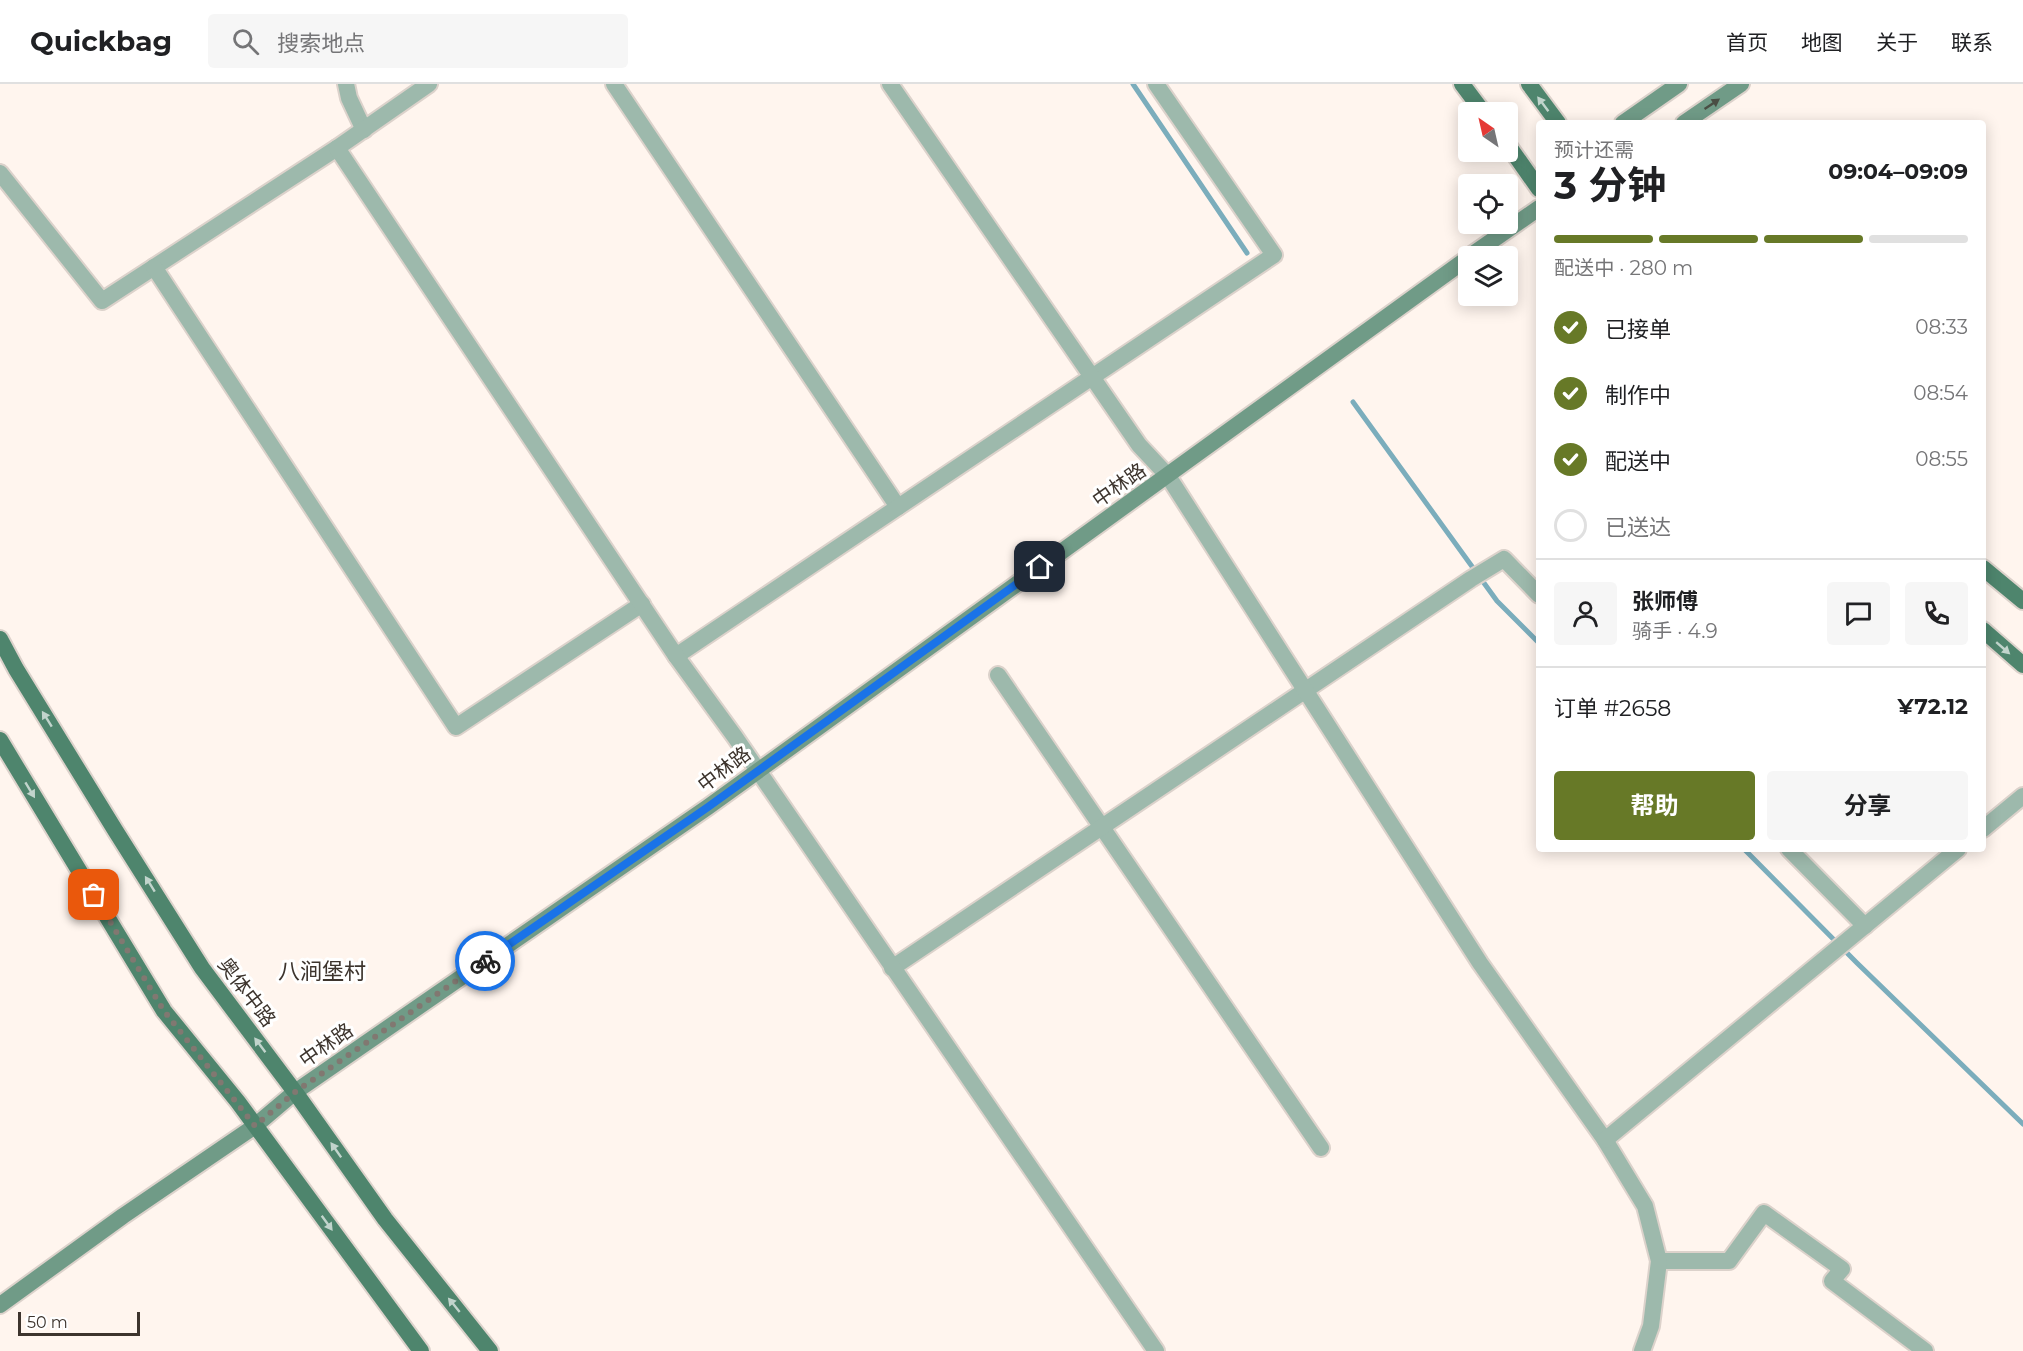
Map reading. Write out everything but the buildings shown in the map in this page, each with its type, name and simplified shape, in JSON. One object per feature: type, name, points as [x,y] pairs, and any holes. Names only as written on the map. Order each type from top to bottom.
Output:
[{"type":"main road","points":[[1462,84],[1476,102]]},
{"type":"main road","points":[[1529,84],[1556,120]]},
{"type":"main road","points":[[1627,120],[1679,84]]},
{"type":"main road","points":[[1687,120],[1741,84]]},
{"type":"main road","points":[[1518,159],[1536,185]]},
{"type":"main road","name":"中林路","points":[[1485,246],[1536,210]]},
{"type":"main road","name":"中林路","points":[[0,1305],[123,1216],[255,1126],[295,1092],[708,807],[1458,265]]},
{"type":"main road","points":[[1986,570],[2023,601]]},
{"type":"main road","points":[[1986,633],[2023,665]]},
{"type":"main road","name":"奥体中路","points":[[0,639],[59,739],[202,968],[295,1092],[385,1218],[490,1351]]},
{"type":"main road","points":[[0,740],[164,1011],[255,1126],[421,1351]]},
{"type":"street","points":[[346,84],[364,130]]},
{"type":"street","points":[[0,173],[102,301],[337,148],[429,84]]},
{"type":"street","points":[[614,84],[898,507]]},
{"type":"street","points":[[890,84],[1139,446],[1168,476],[1480,963],[1605,1140],[1645,1206],[1659,1261],[1651,1326],[1642,1351]]},
{"type":"street","points":[[676,656],[1274,255],[1156,84]]},
{"type":"street","points":[[337,148],[676,656],[757,770],[1156,1351]]},
{"type":"street","points":[[154,267],[456,727],[642,604]]},
{"type":"street","points":[[892,968],[1504,559],[1536,592]]},
{"type":"street","points":[[999,675],[1320,1148]]},
{"type":"street","points":[[1986,827],[2023,796]]},
{"type":"street","points":[[1792,852],[1865,926]]},
{"type":"street","points":[[1605,1140],[1954,852]]},
{"type":"street","points":[[1659,1261],[1729,1261],[1764,1213],[1842,1269],[1832,1281],[1925,1351]]},
{"type":"waterway","points":[[1133,84],[1247,253]]},
{"type":"waterway","points":[[1353,402],[1497,601],[1536,640]]},
{"type":"waterway","points":[[1747,852],[1857,963],[2023,1124]]},
{"type":"way so far","points":[[94,895],[164,1011],[255,1126],[295,1092],[485,961]]},
{"type":"district","name":"八涧堡村","points":[[322,971]]},
{"type":"route","points":[[485,961],[708,807],[1040,567]]}]
